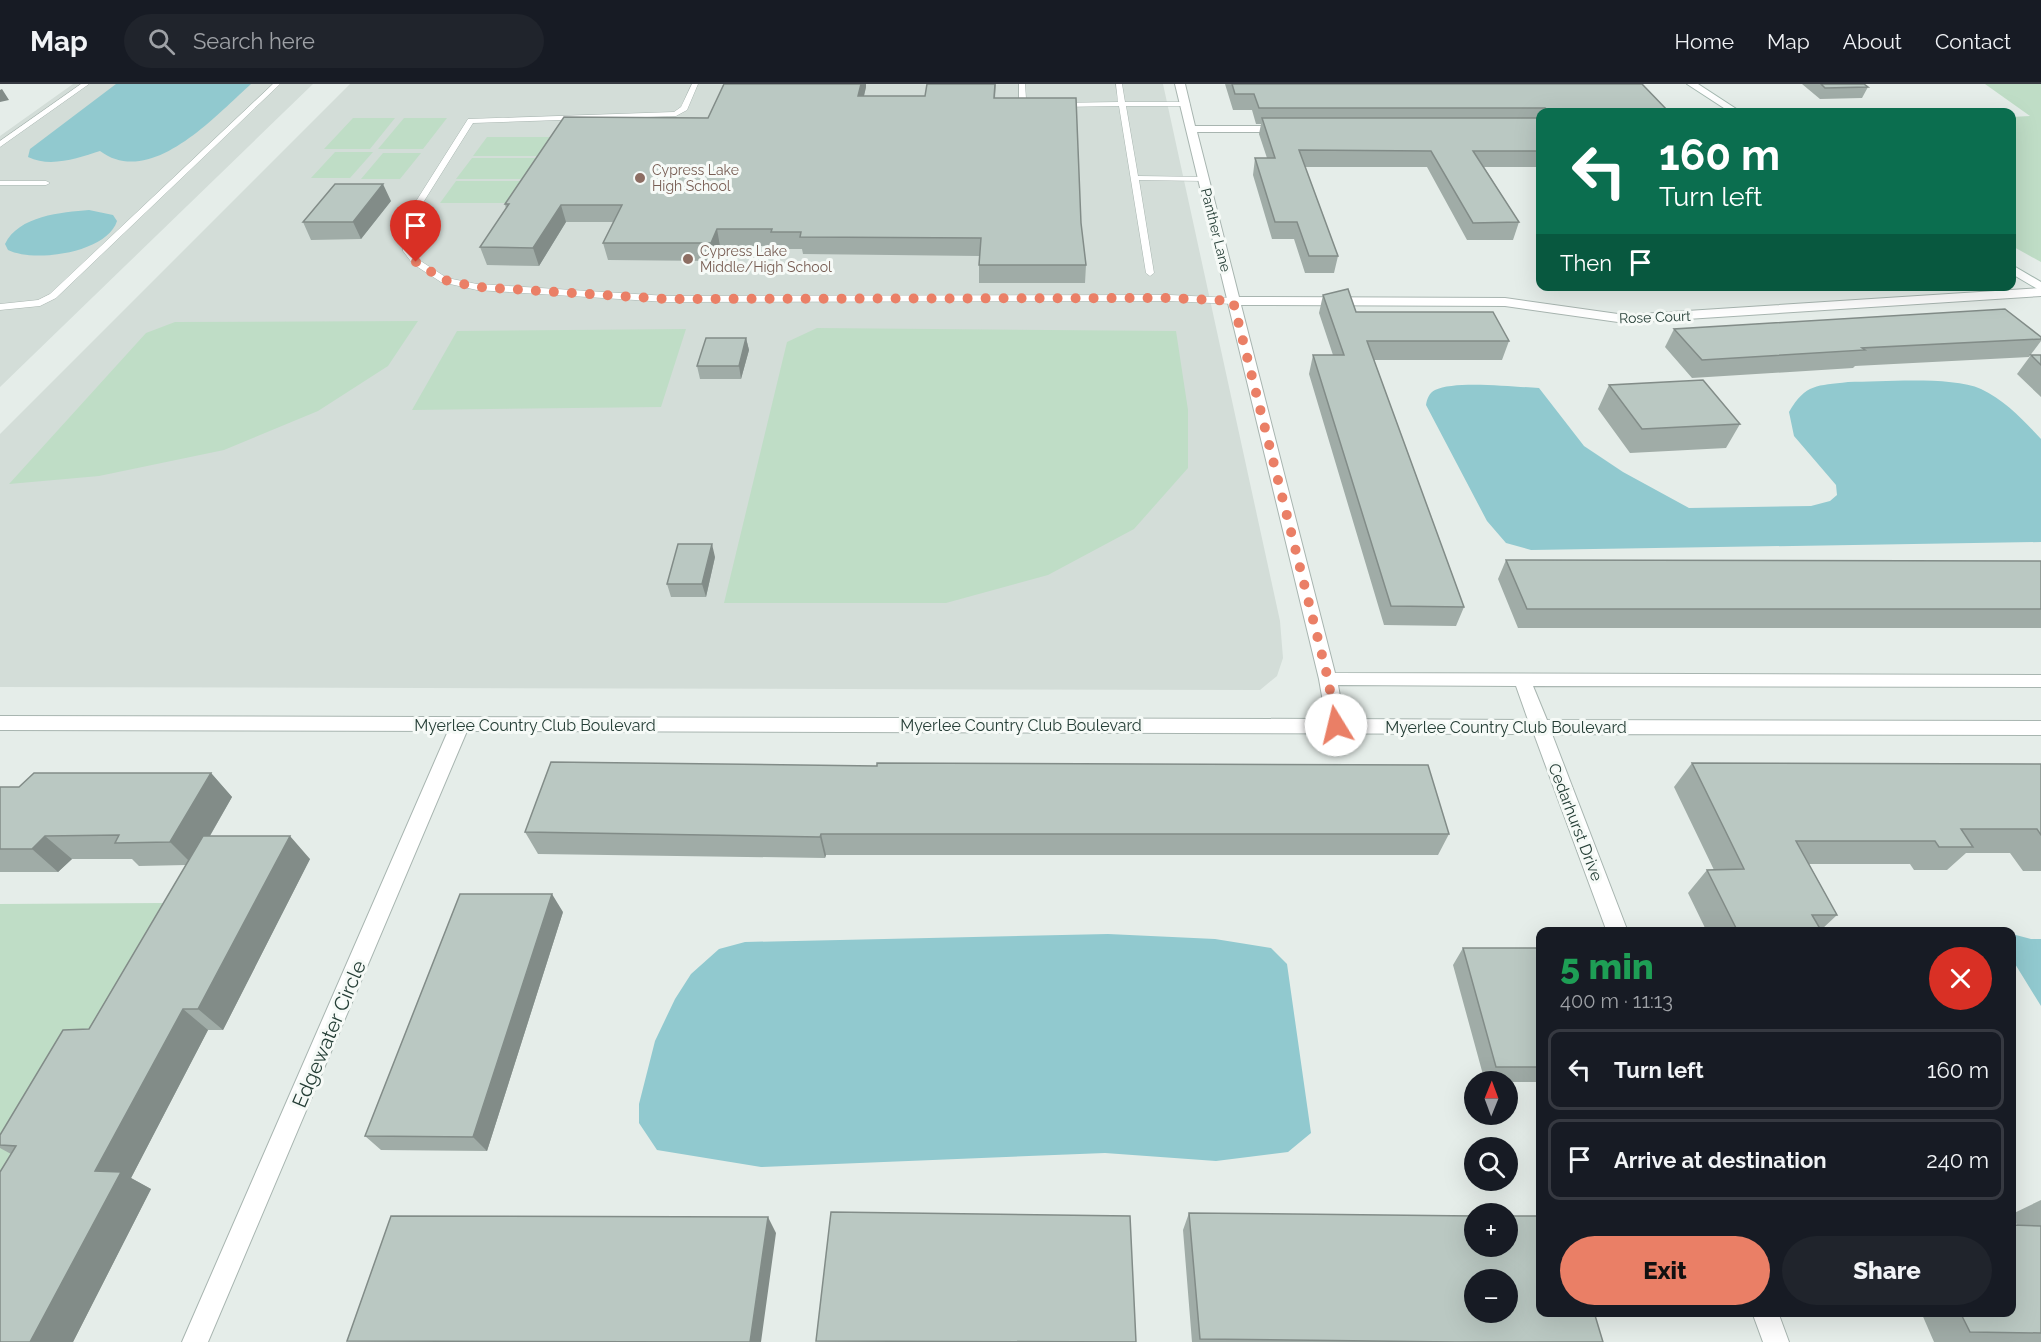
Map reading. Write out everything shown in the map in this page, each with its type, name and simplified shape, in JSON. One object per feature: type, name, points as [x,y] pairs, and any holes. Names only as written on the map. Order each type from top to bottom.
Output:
[{"type":"street","name":"Panther Lane","points":[[1180,84],[1328,679],[1336,725]]},
{"type":"street","points":[[1692,84],[1730,108]]},
{"type":"street","points":[[1192,129],[1296,129]]},
{"type":"street","points":[[2016,270],[2041,286]]},
{"type":"street","name":"Rose Court","points":[[1233,301],[1505,302],[1625,319],[2041,292]]},
{"type":"street","points":[[1328,679],[2041,681]]},
{"type":"street","name":"Cedarhurst Drive","points":[[1522,680],[1616,927]]},
{"type":"street","name":"Myerlee Country Club Boulevard","points":[[0,723],[2041,728]]},
{"type":"street","name":"Edgewater Circle","points":[[195,1342],[460,725]]},
{"type":"street","points":[[1767,1317],[1776,1342]]},
{"type":"lane","points":[[0,145],[86,84]]},
{"type":"lane","points":[[0,307],[40,303],[53,296],[277,84]]},
{"type":"lane","points":[[695,84],[684,108],[676,114],[471,121],[405,225],[406,249],[428,272],[444,280],[477,287],[655,299],[1170,298],[1233,301]]},
{"type":"lane","points":[[1022,84],[1022,100],[1041,105]]},
{"type":"lane","points":[[1119,84],[1150,273]]},
{"type":"lane","points":[[1053,105],[1186,104]]},
{"type":"lane","points":[[1134,178],[1203,178]]},
{"type":"lane","points":[[0,183],[46,183]]},
{"type":"shaded area","points":[[73,84],[313,84],[0,387],[0,136]]},
{"type":"shaded area","name":"Cypress Lake Middle/High School","points":[[350,84],[1163,84],[1280,621],[1283,658],[1277,676],[1260,690],[0,687],[0,434]]},
{"type":"green space","points":[[1985,84],[2041,84],[2041,262],[2016,248],[2016,117],[2030,116]]},
{"type":"green space","points":[[353,118],[395,118],[370,149],[324,149]]},
{"type":"green space","points":[[404,118],[447,118],[423,149],[378,149]]},
{"type":"green space","points":[[487,137],[558,137],[545,156],[473,156]]},
{"type":"green space","points":[[335,152],[373,152],[350,178],[311,178]]},
{"type":"green space","points":[[383,153],[421,153],[400,179],[361,179]]},
{"type":"green space","points":[[472,158],[544,158],[531,179],[456,179]]},
{"type":"green space","points":[[456,181],[525,181],[510,203],[440,203]]},
{"type":"green space","points":[[418,321],[388,366],[318,411],[224,450],[99,476],[9,484],[146,333],[175,322]]},
{"type":"green space","points":[[817,328],[1176,331],[1188,410],[1188,468],[1134,529],[1048,575],[946,603],[724,603],[787,342]]},
{"type":"green space","points":[[686,329],[661,407],[412,410],[457,331]]},
{"type":"green space","points":[[163,903],[0,1182],[0,904]]},
{"type":"water","points":[[116,84],[251,84],[201,129],[161,155],[140,161],[120,160],[100,151],[55,162],[28,157],[30,149]]},
{"type":"water","points":[[89,210],[113,215],[117,221],[111,232],[85,248],[51,255],[35,255],[8,250],[5,244],[11,235],[30,221],[54,214]]},
{"type":"water","points":[[1848,382],[1952,382],[1981,389],[2006,405],[2041,439],[2041,542],[1531,550],[1506,543],[1487,521],[1426,405],[1431,393],[1435,390],[1456,385],[1539,388],[1584,446],[1623,472],[1689,508],[1811,506],[1830,501],[1837,495],[1836,485],[1794,436],[1789,412],[1807,391],[1820,386]]},
{"type":"water","points":[[1108,934],[1215,939],[1271,948],[1287,964],[1311,1133],[1288,1152],[1216,1161],[1105,1153],[761,1167],[657,1150],[639,1123],[639,1104],[655,1041],[675,999],[691,974],[719,949],[745,942]]},
{"type":"water","points":[[2016,935],[2041,939],[2041,1006],[2016,965]]},
{"type":"building","name":"Cypress Lake High School","points":[[724,84],[861,84],[858,96],[925,96],[927,84],[995,84],[994,98],[1076,98],[1081,223],[1086,265],[979,265],[981,238],[800,237],[801,232],[771,232],[772,229],[717,229],[711,243],[603,243],[622,205],[561,205],[533,248],[480,247],[509,204],[505,204],[564,117],[708,118]]},
{"type":"building","points":[[1232,84],[1642,84],[1665,108],[1259,108],[1254,94],[1235,94]]},
{"type":"building","points":[[1821,84],[1864,84],[1868,87],[1825,88]]},
{"type":"building","points":[[1262,118],[1536,118],[1536,151],[1473,151],[1519,222],[1473,223],[1431,151],[1299,150],[1338,256],[1309,256],[1297,222],[1275,222],[1255,158],[1275,158]]},
{"type":"building","points":[[335,184],[383,184],[353,222],[303,222]]},
{"type":"building","points":[[1348,289],[1356,312],[1493,312],[1509,341],[1367,341],[1464,607],[1391,606],[1313,355],[1344,355],[1323,295]]},
{"type":"building","points":[[2005,309],[2041,339],[1862,348],[1865,350],[1702,360],[1674,329]]},
{"type":"building","points":[[706,338],[746,338],[739,366],[697,366]]},
{"type":"building","points":[[2031,355],[2041,355],[2041,365]]},
{"type":"building","points":[[1703,380],[1740,424],[1642,429],[1609,385]]},
{"type":"building","points":[[678,544],[712,544],[702,584],[667,584]]},
{"type":"building","points":[[1506,560],[2041,561],[2041,609],[1527,609]]},
{"type":"building","points":[[551,762],[877,766],[877,763],[1428,765],[1449,834],[821,834],[820,837],[525,832]]},
{"type":"building","points":[[1692,763],[2041,764],[2041,835],[2037,829],[1961,829],[1973,847],[1939,847],[1935,841],[1796,841],[1837,915],[1812,915],[1819,927],[1736,927],[1707,870],[1744,869]]},
{"type":"building","points":[[34,773],[211,773],[170,842],[115,843],[119,835],[45,836],[32,849],[0,849],[0,787],[19,787]]},
{"type":"building","points":[[203,836],[290,836],[198,1009],[183,1009],[95,1171],[121,1172],[30,1342],[0,1342],[0,1172],[16,1146],[0,1145],[0,1135],[63,1030],[89,1029]]},
{"type":"building","points":[[460,894],[552,894],[473,1137],[365,1136]]},
{"type":"building","points":[[1463,948],[1536,948],[1536,1067],[1496,1067]]},
{"type":"building","points":[[831,1212],[1130,1216],[1136,1342],[816,1341]]},
{"type":"building","points":[[1189,1213],[1464,1216],[1464,1257],[1518,1257],[1518,1216],[1536,1216],[1536,1317],[1596,1317],[1603,1342],[1200,1339]]},
{"type":"building","points":[[391,1216],[768,1217],[750,1342],[347,1341]]},
{"type":"building","points":[[2016,1225],[2041,1226],[2041,1333],[1970,1332],[1962,1317],[2016,1317]]},
{"type":"place","name":"Cypress Lake High School","points":[[640,178]]},
{"type":"place","name":"Cypress Lake Middle/High School","points":[[688,259]]},
{"type":"route","points":[[416,262],[428,272],[444,280],[477,287],[667,299],[1170,298],[1233,301],[1328,679],[1336,725]]}]
